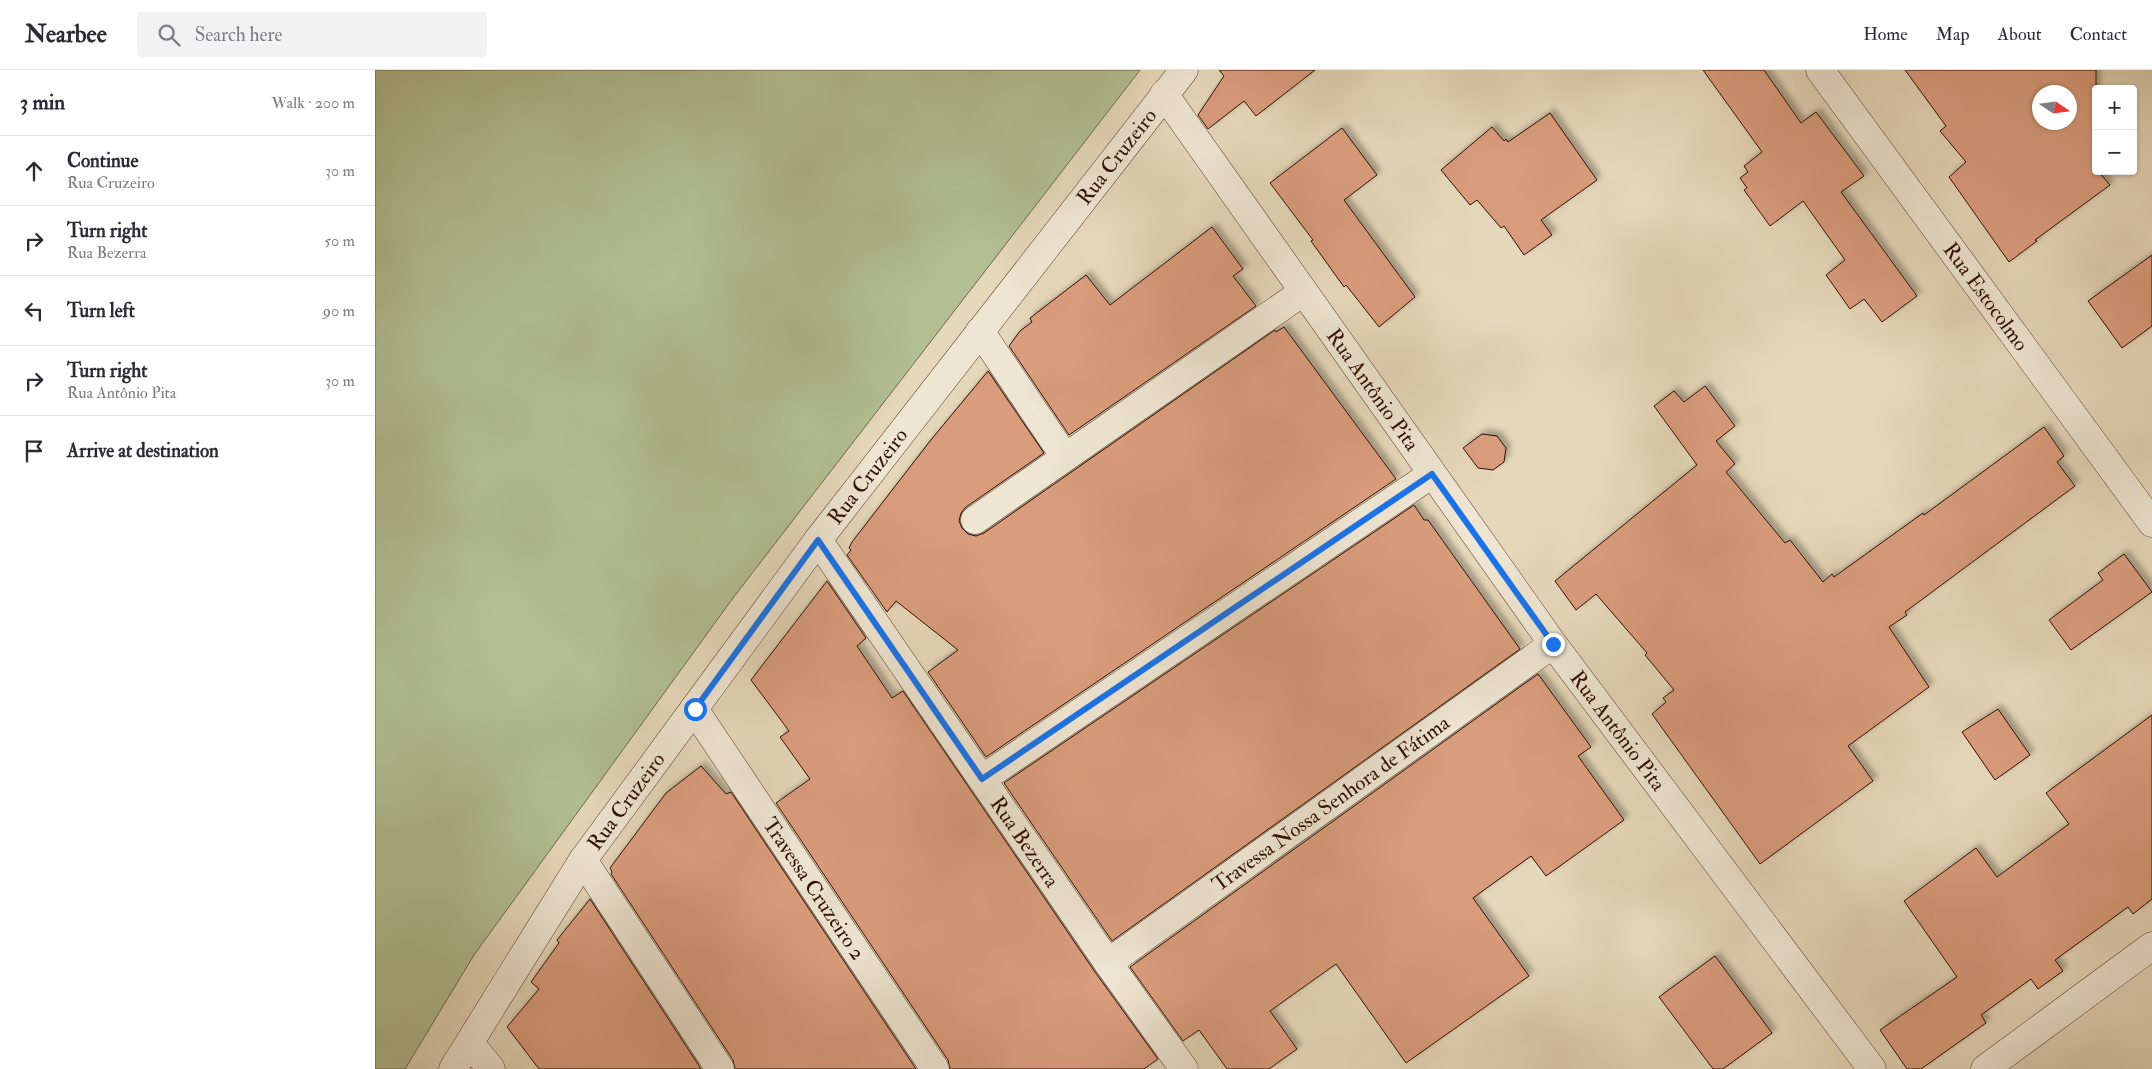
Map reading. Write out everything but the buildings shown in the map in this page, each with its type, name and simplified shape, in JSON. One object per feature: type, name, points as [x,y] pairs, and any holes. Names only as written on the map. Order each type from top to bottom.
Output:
[{"type":"street","name":"Rua Cruzeiro","points":[[453,1069],[583,860],[818,540],[1183,70]]},
{"type":"street","name":"Rua Estocolmo","points":[[1820,70],[2152,523]]},
{"type":"street","name":"Rua Antônio Pita","points":[[1164,94],[1553,644],[1872,1069]]},
{"type":"street","points":[[975,520],[1303,292]]},
{"type":"street","points":[[980,330],[1065,457]]},
{"type":"street","points":[[982,779],[1432,474]]},
{"type":"street","name":"Rua Bezerra","points":[[818,540],[1108,963],[1184,1069]]},
{"type":"street","name":"Travessa Nossa Senhora de Fátima","points":[[1108,963],[1553,644]]},
{"type":"street","name":"Travessa Cruzeiro 2","points":[[695,709],[935,1069]]},
{"type":"street","points":[[583,860],[720,1069]]},
{"type":"street","points":[[1985,1069],[2152,946]]},
{"type":"street","points":[[470,1043],[491,1069]]},
{"type":"green space","points":[[375,70],[1140,70],[733,598],[474,955],[405,1069],[375,1069]]},
{"type":"route","points":[[695,709],[818,540],[982,779],[1432,474],[1553,644]]}]
